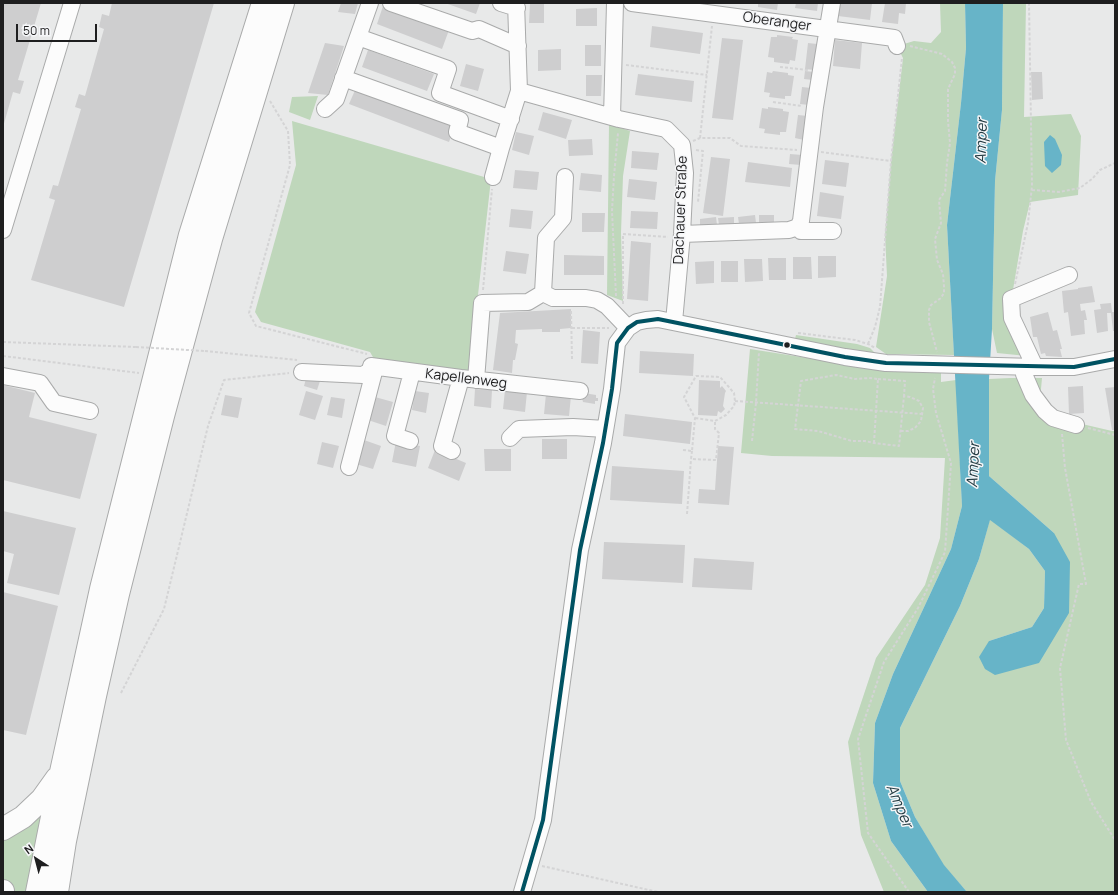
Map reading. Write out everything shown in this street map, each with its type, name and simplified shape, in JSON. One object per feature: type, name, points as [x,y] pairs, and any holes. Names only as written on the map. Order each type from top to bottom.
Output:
[{"type":"highway","points":[[37,892],[61,772],[101,589],[190,235],[263,3]]},
{"type":"highway","points":[[57,892],[65,841],[98,682],[118,594],[161,424],[214,232],[283,3]]},
{"type":"highway","points":[[3,829],[23,817],[42,799],[61,772]]},
{"type":"street","points":[[3,230],[72,3]]},
{"type":"street","points":[[325,109],[336,99],[370,3]]},
{"type":"street","points":[[391,3],[472,31],[479,29],[518,46]]},
{"type":"street","points":[[493,177],[519,91],[516,6],[501,3]]},
{"type":"street","points":[[615,3],[614,63],[616,118]]},
{"type":"street","name":"Oberanger","points":[[632,3],[894,38],[897,46]]},
{"type":"street","name":"Oberanger","points":[[827,28],[831,16],[832,3]]},
{"type":"street","points":[[682,236],[789,230],[798,227],[801,221],[815,107],[827,28]]},
{"type":"street","points":[[358,37],[448,69],[440,93],[511,119]]},
{"type":"street","points":[[343,78],[460,120],[457,132],[501,148]]},
{"type":"street","name":"Dachauer Straße","points":[[519,91],[616,118],[666,129],[682,145],[684,173],[682,236],[674,322]]},
{"type":"street","points":[[543,293],[546,238],[563,218],[565,177]]},
{"type":"street","points":[[798,227],[801,231],[833,231]]},
{"type":"street","points":[[1029,367],[1012,318],[1011,299],[1069,275]]},
{"type":"street","points":[[543,293],[553,298],[586,298],[597,300],[607,306],[628,328]]},
{"type":"street","points":[[452,451],[442,446],[469,379],[482,303],[528,302],[543,293]]},
{"type":"street","points":[[522,892],[543,820],[580,550],[612,389],[615,336],[637,322],[658,319],[845,357],[886,363],[944,359],[1003,366],[1074,367],[1115,359]]},
{"type":"street","name":"Kapellenweg","points":[[301,366],[364,375],[373,367],[580,391]]},
{"type":"street","points":[[349,467],[373,367]]},
{"type":"street","points":[[1029,367],[1024,374],[1033,395],[1045,411],[1053,418],[1069,423]]},
{"type":"street","points":[[410,441],[395,436],[412,372]]},
{"type":"street","points":[[3,376],[40,383],[54,403],[90,411]]},
{"type":"street","points":[[510,438],[519,429],[573,426],[605,429]]},
{"type":"path","points":[[1011,299],[1028,223],[1032,190],[1029,3]]},
{"type":"path","points":[[700,138],[714,13]]},
{"type":"path","points":[[868,344],[875,327],[880,307],[891,161],[903,58],[897,46],[915,47],[942,54],[952,62],[955,68],[955,74],[948,89],[950,143],[945,191],[939,200],[941,223],[935,239],[937,260],[944,281],[944,293],[941,298],[931,305],[929,310],[929,322],[944,359]]},
{"type":"path","points":[[614,63],[706,75]]},
{"type":"path","points":[[780,67],[821,72]]},
{"type":"path","points":[[270,94],[270,102],[288,131],[290,165],[249,313],[256,326],[369,354],[373,367]]},
{"type":"path","points":[[773,102],[815,107]]},
{"type":"path","points":[[616,118],[612,211],[616,297]]},
{"type":"path","points":[[682,145],[700,138],[730,138],[741,146],[810,150],[891,161]]},
{"type":"path","points":[[1032,190],[1059,192],[1080,188],[1100,170],[1115,163]]},
{"type":"path","points":[[482,303],[493,177]]},
{"type":"path","points":[[623,309],[622,234],[682,236]]},
{"type":"path","points":[[571,298],[572,359]]},
{"type":"path","points":[[572,328],[615,336]]},
{"type":"path","points":[[3,342],[205,351],[301,366]]},
{"type":"path","points":[[752,441],[759,349]]},
{"type":"path","points":[[3,356],[139,373]]},
{"type":"path","points":[[121,693],[164,609],[208,426],[224,380],[301,366]]},
{"type":"path","points":[[836,375],[855,379],[878,379],[905,381],[899,446],[852,441],[818,431],[795,429],[801,381],[836,375]]},
{"type":"path","points":[[687,514],[695,418],[684,397],[696,376],[720,377],[734,393],[734,406],[726,415],[715,421],[695,418]]},
{"type":"path","points":[[909,892],[868,833],[858,739],[884,662],[918,608],[945,552],[951,463],[936,413],[933,389],[935,377]]},
{"type":"path","points":[[874,443],[878,379]]},
{"type":"path","points":[[901,431],[915,428],[921,420],[923,414],[923,408],[919,401],[904,396]]},
{"type":"path","points":[[735,401],[923,414]]},
{"type":"path","points":[[691,459],[716,460],[719,433],[715,429],[715,421]]},
{"type":"path","points":[[1115,435],[1069,423],[1065,468],[1086,584],[1079,584],[1060,668],[1066,740],[1090,802],[1115,840]]},
{"type":"path","points":[[683,450],[692,451]]},
{"type":"path","points":[[531,864],[658,892]]},
{"type":"green space","points":[[940,3],[965,3],[966,48],[947,225],[954,355],[886,354],[876,347],[887,276],[885,235],[891,161],[903,58],[897,46],[914,41],[931,43],[941,32]]},
{"type":"green space","points":[[1003,3],[1026,3],[1024,117],[1071,114],[1081,136],[1078,195],[1030,202],[1023,231],[1008,319],[1027,356],[997,353],[992,329],[995,181],[1002,110]]},
{"type":"green space","points":[[318,96],[310,120],[289,112],[292,97]]},
{"type":"green space","points":[[292,121],[491,179],[469,375],[377,364],[370,352],[261,322],[255,312],[296,165]]},
{"type":"green space","points":[[609,124],[630,131],[623,176],[621,233],[623,301],[607,295]]},
{"type":"green space","points":[[796,335],[857,344],[870,348],[878,356],[795,339]]},
{"type":"green space","points":[[750,349],[878,369],[941,373],[941,382],[956,380],[962,506],[951,549],[893,674],[875,723],[873,783],[891,841],[928,892],[884,892],[861,835],[848,742],[876,658],[925,585],[940,538],[945,458],[772,456],[741,453]]},
{"type":"green space","points":[[1042,378],[1040,400],[1065,420],[1115,431],[1115,892],[967,892],[944,866],[915,817],[900,781],[900,728],[960,606],[979,559],[990,519],[1029,549],[1045,571],[1044,608],[1032,627],[989,641],[1039,663],[1054,533],[989,476],[989,379]]},
{"type":"green space","points":[[52,796],[32,892],[13,892],[3,879],[3,838]]},
{"type":"water","name":"Amper","points":[[965,3],[1003,3],[1002,110],[995,181],[992,329],[989,379],[989,476],[1054,533],[1070,562],[1069,613],[1039,663],[995,675],[985,669],[979,657],[989,641],[1032,627],[1044,608],[1045,571],[1029,549],[990,520],[979,559],[960,606],[900,728],[900,781],[915,817],[944,865],[967,892],[928,892],[891,841],[873,783],[875,723],[893,674],[951,549],[962,506],[947,225],[966,48]]},
{"type":"water","points":[[1050,135],[1055,139],[1062,155],[1061,165],[1052,173],[1045,166],[1044,142]]},
{"type":"building","points":[[3,3],[41,3],[18,80],[24,81],[20,94],[13,92],[3,127]]},
{"type":"building","points":[[112,3],[214,3],[124,307],[31,280],[55,200],[49,198],[53,185],[58,186],[81,109],[75,107],[79,94],[85,96],[104,29],[99,27],[102,14],[109,16]]},
{"type":"building","points":[[341,3],[358,3],[355,14],[338,12]]},
{"type":"building","points":[[445,3],[480,3],[476,14]]},
{"type":"building","points":[[758,3],[778,3],[777,10],[758,7]]},
{"type":"building","points":[[796,3],[818,3],[817,11],[795,8]]},
{"type":"building","points":[[840,3],[872,3],[870,20],[838,16]]},
{"type":"building","points":[[885,3],[906,3],[905,14],[899,13],[898,24],[882,22]]},
{"type":"building","points":[[530,4],[544,4],[544,23],[529,23]]},
{"type":"building","points":[[383,6],[449,30],[442,49],[377,24]]},
{"type":"building","points":[[597,8],[597,26],[576,26],[576,9]]},
{"type":"building","points":[[652,26],[703,33],[700,54],[650,47]]},
{"type":"building","points":[[777,35],[793,37],[792,39],[798,40],[795,61],[790,60],[789,64],[774,62],[774,58],[768,57],[771,37],[777,37]]},
{"type":"building","points":[[722,38],[743,40],[733,120],[712,118]]},
{"type":"building","points":[[835,40],[862,43],[860,69],[833,66]]},
{"type":"building","points":[[325,43],[344,46],[328,95],[308,93]]},
{"type":"building","points":[[808,43],[817,44],[814,70],[805,69]]},
{"type":"building","points":[[585,45],[601,45],[601,66],[585,66]]},
{"type":"building","points":[[561,49],[561,70],[538,71],[538,50]]},
{"type":"building","points":[[368,50],[434,74],[427,91],[362,67]]},
{"type":"building","points":[[466,64],[484,69],[478,91],[460,86]]},
{"type":"building","points":[[773,71],[788,73],[788,75],[794,76],[791,96],[785,96],[785,99],[769,97],[770,93],[764,92],[767,72],[772,73]]},
{"type":"building","points":[[805,71],[814,72],[813,80],[804,79]]},
{"type":"building","points":[[1031,72],[1042,72],[1043,99],[1032,100]]},
{"type":"building","points":[[638,74],[694,81],[692,102],[635,95]]},
{"type":"building","points":[[586,75],[602,75],[601,96],[586,96]]},
{"type":"building","points":[[802,87],[811,88],[809,105],[800,104]]},
{"type":"building","points":[[356,88],[455,125],[449,142],[349,104]]},
{"type":"building","points":[[768,107],[783,109],[783,111],[789,112],[786,132],[780,132],[780,135],[764,133],[765,129],[759,128],[762,108],[768,109]]},
{"type":"building","points":[[543,112],[572,120],[566,139],[538,130]]},
{"type":"building","points":[[798,115],[808,116],[804,140],[795,138]]},
{"type":"building","points":[[516,132],[534,136],[529,155],[512,150]]},
{"type":"building","points":[[592,139],[593,155],[569,156],[568,140]]},
{"type":"building","points":[[632,151],[659,153],[657,170],[631,168]]},
{"type":"building","points":[[790,154],[802,155],[801,165],[789,164]]},
{"type":"building","points":[[711,157],[730,159],[723,216],[703,213]]},
{"type":"building","points":[[825,160],[849,163],[846,187],[822,184]]},
{"type":"building","points":[[748,162],[792,168],[790,187],[745,182]]},
{"type":"building","points":[[515,170],[539,172],[537,190],[513,188]]},
{"type":"building","points":[[581,173],[602,175],[601,192],[579,190]]},
{"type":"building","points":[[629,179],[657,182],[655,200],[627,197]]},
{"type":"building","points":[[820,192],[844,196],[841,219],[817,216]]},
{"type":"building","points":[[511,209],[533,211],[531,229],[509,227]]},
{"type":"building","points":[[631,211],[658,212],[657,229],[630,228]]},
{"type":"building","points":[[582,213],[605,213],[604,232],[582,232]]},
{"type":"building","points":[[755,215],[756,223],[739,224],[738,217]]},
{"type":"building","points":[[759,215],[774,215],[774,224],[759,224]]},
{"type":"building","points":[[716,217],[717,225],[700,227],[700,219]]},
{"type":"building","points":[[734,217],[734,224],[719,225],[718,218]]},
{"type":"building","points":[[631,241],[651,243],[648,301],[627,299]]},
{"type":"building","points":[[506,251],[529,254],[526,274],[503,271]]},
{"type":"building","points":[[564,255],[604,256],[604,275],[564,275]]},
{"type":"building","points":[[818,256],[836,256],[836,277],[818,278]]},
{"type":"building","points":[[793,257],[811,257],[812,279],[793,279]]},
{"type":"building","points":[[768,258],[786,258],[786,280],[769,280]]},
{"type":"building","points":[[744,259],[762,259],[763,281],[745,282]]},
{"type":"building","points":[[714,261],[714,283],[696,284],[695,262]]},
{"type":"building","points":[[721,261],[738,261],[738,282],[721,282]]},
{"type":"building","points":[[1092,286],[1095,302],[1080,304],[1081,311],[1085,310],[1087,320],[1084,320],[1085,334],[1071,336],[1068,312],[1064,313],[1062,291]]},
{"type":"building","points":[[1111,303],[1112,312],[1115,312],[1115,331],[1113,331],[1111,313],[1107,313],[1108,331],[1097,333],[1094,310],[1101,309],[1100,304]]},
{"type":"building","points":[[571,309],[571,328],[560,329],[560,332],[542,332],[542,329],[516,330],[515,343],[518,344],[515,360],[513,360],[512,373],[493,370],[500,313]]},
{"type":"building","points":[[1048,312],[1053,331],[1057,330],[1062,349],[1060,349],[1062,357],[1046,356],[1045,353],[1041,354],[1037,337],[1033,337],[1030,317]]},
{"type":"building","points":[[583,330],[600,332],[598,364],[581,363]]},
{"type":"building","points":[[640,351],[694,354],[693,376],[639,373]]},
{"type":"building","points":[[307,375],[321,378],[317,390],[304,386]]},
{"type":"building","points":[[699,380],[720,381],[720,388],[722,386],[726,391],[723,406],[725,409],[721,413],[718,411],[717,416],[698,415]]},
{"type":"building","points":[[3,385],[35,393],[29,417],[97,434],[80,499],[3,480]]},
{"type":"building","points":[[1083,386],[1084,413],[1069,414],[1068,387]]},
{"type":"building","points":[[1115,387],[1115,430],[1112,430],[1105,388]]},
{"type":"building","points":[[475,389],[492,390],[491,408],[474,406]]},
{"type":"building","points":[[505,390],[527,392],[525,412],[503,409]]},
{"type":"building","points":[[306,391],[323,396],[315,420],[299,415]]},
{"type":"building","points":[[415,391],[429,393],[426,413],[412,410]]},
{"type":"building","points":[[584,393],[596,395],[598,401],[595,401],[595,404],[583,402],[582,398]]},
{"type":"building","points":[[546,394],[571,396],[569,416],[544,414]]},
{"type":"building","points":[[225,395],[242,398],[238,418],[221,415]]},
{"type":"building","points":[[331,397],[345,399],[342,418],[327,415]]},
{"type":"building","points":[[375,397],[393,402],[386,426],[368,420]]},
{"type":"building","points":[[625,414],[692,422],[690,444],[623,436]]},
{"type":"building","points":[[542,439],[567,439],[567,459],[542,459]]},
{"type":"building","points":[[364,440],[381,446],[373,469],[356,464]]},
{"type":"building","points":[[396,441],[420,446],[416,467],[392,462]]},
{"type":"building","points":[[322,442],[339,446],[333,468],[317,464]]},
{"type":"building","points":[[718,446],[734,447],[729,505],[698,503],[699,489],[715,490]]},
{"type":"building","points":[[484,449],[511,449],[511,471],[485,471]]},
{"type":"building","points":[[435,450],[466,463],[459,481],[428,468]]},
{"type":"building","points":[[612,466],[684,471],[682,504],[610,500]]},
{"type":"building","points":[[3,511],[76,528],[59,595],[7,583],[14,554],[3,551]]},
{"type":"building","points":[[604,542],[685,545],[683,583],[602,579]]},
{"type":"building","points":[[694,558],[754,562],[752,590],[692,587]]},
{"type":"building","points":[[3,592],[58,606],[26,735],[3,730]]},
{"type":"transit line","points":[[522,892],[543,820],[580,550],[603,443],[612,389],[617,343],[628,328],[637,322],[658,319],[845,357],[886,363],[1074,367],[1115,359]]}]
